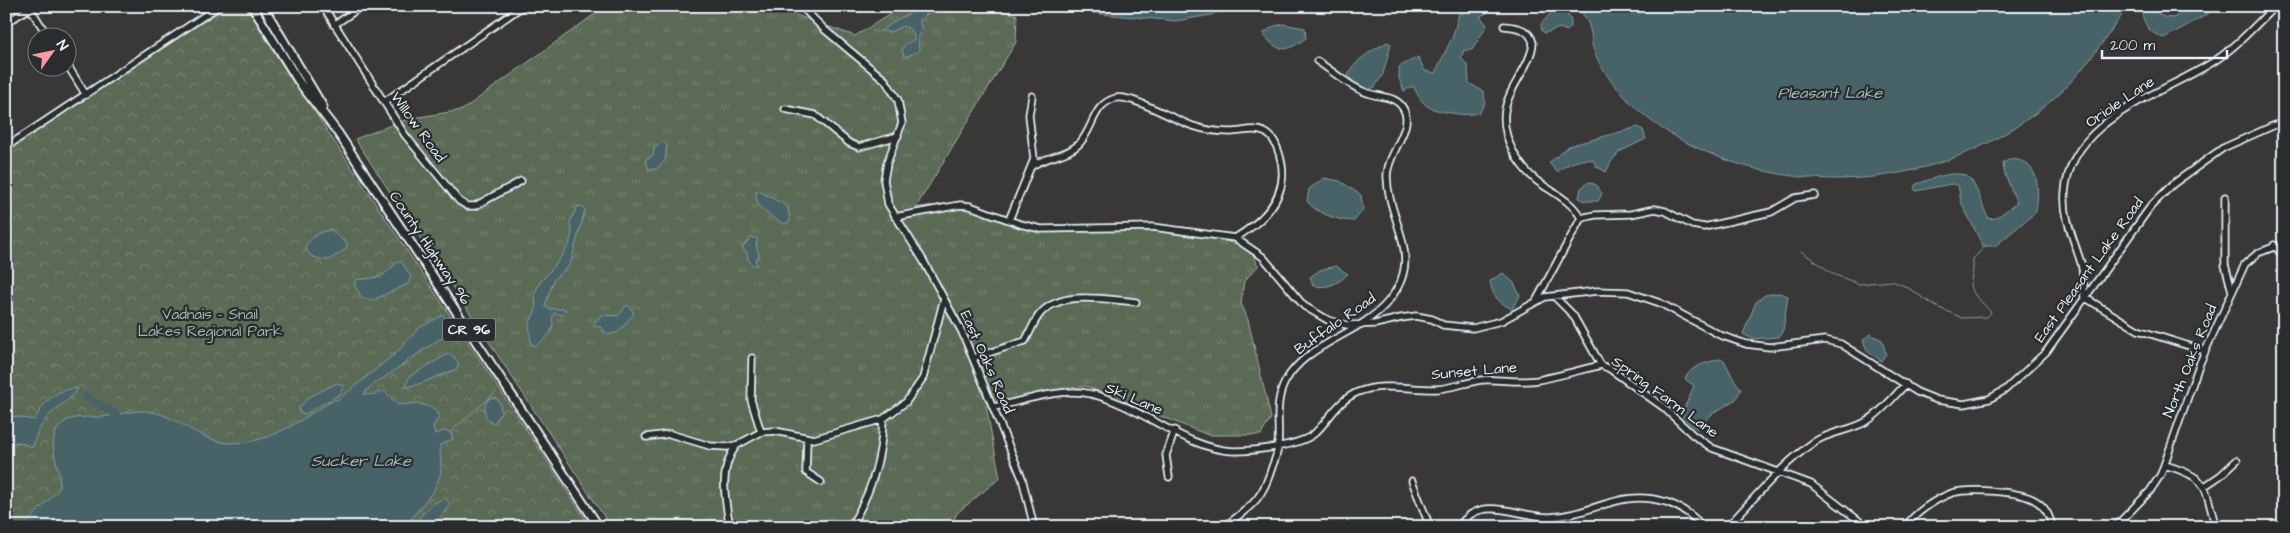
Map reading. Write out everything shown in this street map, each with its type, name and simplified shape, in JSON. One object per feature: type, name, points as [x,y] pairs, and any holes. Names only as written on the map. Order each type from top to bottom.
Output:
[{"type":"main road","name":"County Highway 96","points":[[252,6],[299,82],[338,134]]},
{"type":"main road","name":"County Highway 96","points":[[263,6],[338,134],[599,527]]},
{"type":"street","points":[[6,147],[219,6]]},
{"type":"street","name":"Willow Road","points":[[323,6],[414,147],[463,204],[475,206],[521,181]]},
{"type":"street","points":[[334,25],[362,6]]},
{"type":"street","points":[[384,102],[523,6]]},
{"type":"street","points":[[801,6],[890,86],[898,100],[901,114],[898,136],[887,163],[884,180],[886,196],[895,217]]},
{"type":"street","name":"Oriole Lane","points":[[2084,297],[2082,270],[2068,222],[2065,202],[2069,172],[2077,154],[2096,131],[2131,106],[2226,53],[2275,6]]},
{"type":"street","points":[[6,23],[32,7],[44,28]]},
{"type":"street","points":[[1504,26],[1525,30],[1531,35],[1533,42],[1505,108],[1505,129],[1509,143],[1531,175],[1570,204],[1580,218]]},
{"type":"street","name":"Buffalo Road","points":[[1224,527],[1260,498],[1267,483],[1278,446],[1278,405],[1281,390],[1289,375],[1306,358],[1374,315],[1386,304],[1400,284],[1404,270],[1404,246],[1387,175],[1391,154],[1406,125],[1407,116],[1404,108],[1396,101],[1361,90],[1317,61]]},
{"type":"street","points":[[75,78],[86,95]]},
{"type":"street","points":[[1009,220],[1032,166],[1034,143],[1029,112],[1032,96]]},
{"type":"street","points":[[1032,166],[1043,159],[1069,151],[1078,144],[1100,108],[1109,100],[1120,98],[1136,101],[1164,115],[1199,128],[1221,132],[1263,131],[1274,141],[1280,158],[1283,174],[1281,189],[1271,210],[1256,225],[1236,238]]},
{"type":"street","points":[[785,109],[816,115],[849,143],[859,147],[898,136]]},
{"type":"street","name":"East Pleasant Lake Road","points":[[895,217],[960,205],[980,208],[1009,220],[1041,229],[1153,227],[1236,238],[1263,257],[1298,300],[1312,312],[1338,323],[1376,324],[1416,316],[1453,327],[1482,326],[1510,317],[1545,297],[1609,291],[1638,295],[1660,303],[1720,335],[1752,345],[1770,347],[1817,340],[1834,342],[1852,349],[1927,397],[1957,404],[1981,402],[1997,395],[2011,385],[2051,346],[2084,297],[2151,206],[2173,184],[2223,148],[2284,121]]},
{"type":"street","points":[[1580,218],[1595,215],[1632,214],[1655,208],[1692,225],[1704,227],[1770,212],[1795,198],[1815,195]]},
{"type":"street","points":[[2226,197],[2225,260],[2232,291]]},
{"type":"street","name":"East Oaks Road","points":[[895,217],[944,298],[962,332],[1022,478],[1034,527]]},
{"type":"street","points":[[1536,301],[1580,218]]},
{"type":"street","name":"North Oaks Road","points":[[2115,527],[2150,491],[2165,465],[2191,384],[2232,291],[2249,259],[2274,245],[2284,243]]},
{"type":"street","points":[[2274,245],[2284,257]]},
{"type":"street","name":"Spring Farm Lane","points":[[1555,297],[1573,315],[1601,365],[1610,369],[1663,407],[1693,435],[1712,448],[1811,484],[1837,502],[1862,526]]},
{"type":"street","points":[[2084,297],[2138,330],[2205,351]]},
{"type":"street","points":[[730,527],[724,478],[732,452],[737,445],[761,432],[782,432],[807,439],[821,438],[883,419],[906,402],[923,378],[944,298]]},
{"type":"street","points":[[973,358],[1025,341],[1039,315],[1050,305],[1072,299],[1136,302]]},
{"type":"street","points":[[752,358],[752,400],[761,432]]},
{"type":"street","name":"Sunset Lane","points":[[1278,446],[1297,442],[1312,436],[1343,401],[1366,390],[1400,387],[1441,388],[1461,383],[1500,379],[1536,380],[1601,365]]},
{"type":"street","points":[[1727,527],[1780,473],[1819,439],[1830,433],[1867,422],[1906,384]]},
{"type":"street","name":"Ski Lane","points":[[994,407],[1052,394],[1091,394],[1114,402],[1175,430],[1204,446],[1225,450],[1245,450],[1278,446]]},
{"type":"street","points":[[850,527],[874,477],[881,447],[883,419]]},
{"type":"street","name":"Ski Lane","points":[[1169,477],[1166,455],[1175,430]]},
{"type":"street","points":[[646,437],[670,434],[710,446],[737,445]]},
{"type":"street","points":[[807,439],[806,472],[821,482]]},
{"type":"street","points":[[2204,486],[2221,475],[2237,460]]},
{"type":"street","points":[[2165,465],[2190,473],[2204,486],[2216,527]]},
{"type":"street","points":[[1412,481],[1430,527]]},
{"type":"street","points":[[1905,527],[1918,513],[1943,497],[1958,492],[1974,490],[2033,499],[2046,509],[2052,527]]},
{"type":"street","points":[[1459,527],[1470,514],[1481,509],[1493,508],[1550,517],[1624,498],[1637,497],[1658,500],[1679,507],[1692,515],[1703,527]]},
{"type":"green space","name":"Vadnais - Snail Lakes Regional Park","points":[[228,6],[247,6],[296,84],[591,527],[6,527],[6,150]]},
{"type":"green space","points":[[606,6],[771,6],[855,36],[903,6],[986,6],[1017,15],[1016,42],[916,207],[960,205],[993,219],[1064,231],[1151,229],[1217,239],[1240,245],[1254,256],[1258,266],[1244,281],[1241,303],[1248,320],[1271,418],[1261,435],[1208,435],[1085,386],[986,406],[1000,478],[957,513],[951,527],[611,527],[355,139],[407,119],[462,110]]},
{"type":"water","points":[[1018,6],[1231,6],[1211,15],[1176,21]]},
{"type":"water","points":[[1460,6],[1483,6],[1488,10],[1487,13],[1480,16],[1487,25],[1472,50],[1464,50],[1461,58],[1468,66],[1469,83],[1484,92],[1485,103],[1479,113],[1456,114],[1432,108],[1420,99],[1413,86],[1404,91],[1399,78],[1399,67],[1418,57],[1425,71],[1435,73],[1453,36],[1459,13],[1464,13],[1463,8]]},
{"type":"water","points":[[1546,6],[1564,6],[1571,21],[1571,27],[1567,31],[1560,28],[1545,33],[1542,31],[1541,24],[1551,13]]},
{"type":"water","name":"Pleasant Lake","points":[[1577,6],[2128,6],[2074,79],[2052,100],[2016,127],[1977,148],[1937,164],[1894,174],[1851,179],[1807,178],[1763,171],[1721,158],[1670,134],[1636,108],[1607,75],[1595,55],[1588,23]]},
{"type":"water","points":[[2145,6],[2164,17],[2173,18],[2195,6],[2212,6],[2208,14],[2164,38],[2157,35],[2147,26],[2139,7]]},
{"type":"water","points":[[921,8],[929,9],[930,12],[919,20],[922,30],[918,36],[919,51],[905,57],[902,52],[903,47],[914,40],[914,35],[911,31],[903,26],[890,32],[881,31],[898,19]]},
{"type":"water","points":[[1282,24],[1305,28],[1306,38],[1294,46],[1283,49],[1279,48],[1263,34],[1272,27]]},
{"type":"water","points":[[1387,42],[1391,44],[1383,74],[1375,87],[1367,91],[1360,88],[1348,76],[1354,65],[1364,56]]},
{"type":"water","points":[[1638,127],[1643,130],[1646,139],[1619,152],[1606,172],[1596,166],[1593,160],[1574,162],[1557,172],[1549,163],[1569,146]]},
{"type":"water","points":[[663,141],[667,145],[665,161],[656,169],[649,169],[645,160],[653,155],[654,149]]},
{"type":"water","points":[[2011,159],[2021,161],[2033,171],[2036,178],[2038,195],[2036,212],[1995,246],[1983,246],[1961,202],[1958,185],[1951,184],[1916,191],[1914,187],[1916,184],[1946,175],[1955,174],[1968,177],[1973,183],[1989,219],[1996,218],[2017,203],[2004,172],[2003,163]]},
{"type":"water","points":[[1324,178],[1340,181],[1361,195],[1363,210],[1354,221],[1328,216],[1307,201],[1309,189]]},
{"type":"water","points":[[1589,182],[1596,185],[1602,194],[1598,201],[1585,201],[1579,198],[1581,188]]},
{"type":"water","points":[[757,190],[785,205],[788,209],[790,221],[785,224],[764,211],[757,201]]},
{"type":"water","points":[[578,206],[583,207],[585,210],[570,265],[554,279],[545,306],[548,309],[566,309],[563,315],[554,313],[550,334],[535,346],[531,343],[529,324],[536,310],[535,293],[540,282],[553,268],[569,245],[572,232],[570,221]]},
{"type":"water","points":[[331,230],[347,244],[346,249],[329,260],[317,258],[308,253],[305,246],[316,235]]},
{"type":"water","points":[[751,237],[758,239],[756,245],[759,255],[755,261],[758,265],[753,265],[748,260],[747,253],[742,248]]},
{"type":"water","points":[[398,262],[402,262],[411,277],[408,284],[373,300],[362,298],[355,287],[355,280],[381,277]]},
{"type":"water","points":[[1336,266],[1348,274],[1332,285],[1324,287],[1313,286],[1310,277],[1320,270]]},
{"type":"water","points":[[1503,273],[1514,283],[1520,296],[1512,309],[1503,304],[1492,291],[1490,281]]},
{"type":"water","points":[[1780,293],[1788,296],[1783,330],[1779,337],[1753,339],[1743,334],[1756,302],[1765,295]]},
{"type":"water","points":[[627,305],[633,311],[633,315],[618,332],[608,335],[602,328],[593,325],[601,315],[618,316]]},
{"type":"water","name":"Sucker Lake","points":[[443,315],[453,331],[375,383],[364,394],[370,395],[383,392],[387,393],[397,405],[418,403],[435,409],[439,417],[433,427],[435,434],[444,431],[450,432],[453,439],[440,445],[441,473],[434,490],[405,527],[23,527],[59,488],[59,472],[53,447],[54,438],[57,430],[67,420],[146,411],[173,419],[201,435],[222,442],[248,442],[261,439],[297,423],[332,401],[339,399],[395,354],[419,328]]},
{"type":"water","points":[[1870,334],[1882,340],[1886,354],[1881,361],[1866,349],[1863,340]]},
{"type":"water","points":[[448,354],[453,356],[458,362],[457,369],[416,385],[405,387],[410,376]]},
{"type":"water","points":[[1719,359],[1724,360],[1741,389],[1736,399],[1712,414],[1698,429],[1688,423],[1682,413],[1694,386],[1685,379],[1695,368]]},
{"type":"water","points":[[337,383],[344,386],[340,394],[305,414],[299,412],[299,408],[309,397]]},
{"type":"water","points":[[77,388],[67,401],[53,411],[45,420],[36,436],[33,447],[19,442],[6,444],[6,415],[34,420],[42,407],[56,394]]},
{"type":"water","points":[[490,398],[497,399],[500,403],[501,413],[494,423],[487,420],[485,413],[486,403]]},
{"type":"water","points":[[445,498],[450,504],[433,527],[412,527],[431,506]]},
{"type":"waterway","points":[[1801,251],[1833,274],[1859,284],[1892,281],[1907,287],[1935,306],[1962,318],[1987,317],[1991,312],[1975,295],[1970,286],[1973,259],[1985,246]]},
{"type":"waterway","points":[[450,432],[496,392]]},
{"type":"waterway","points":[[86,397],[116,414]]}]
